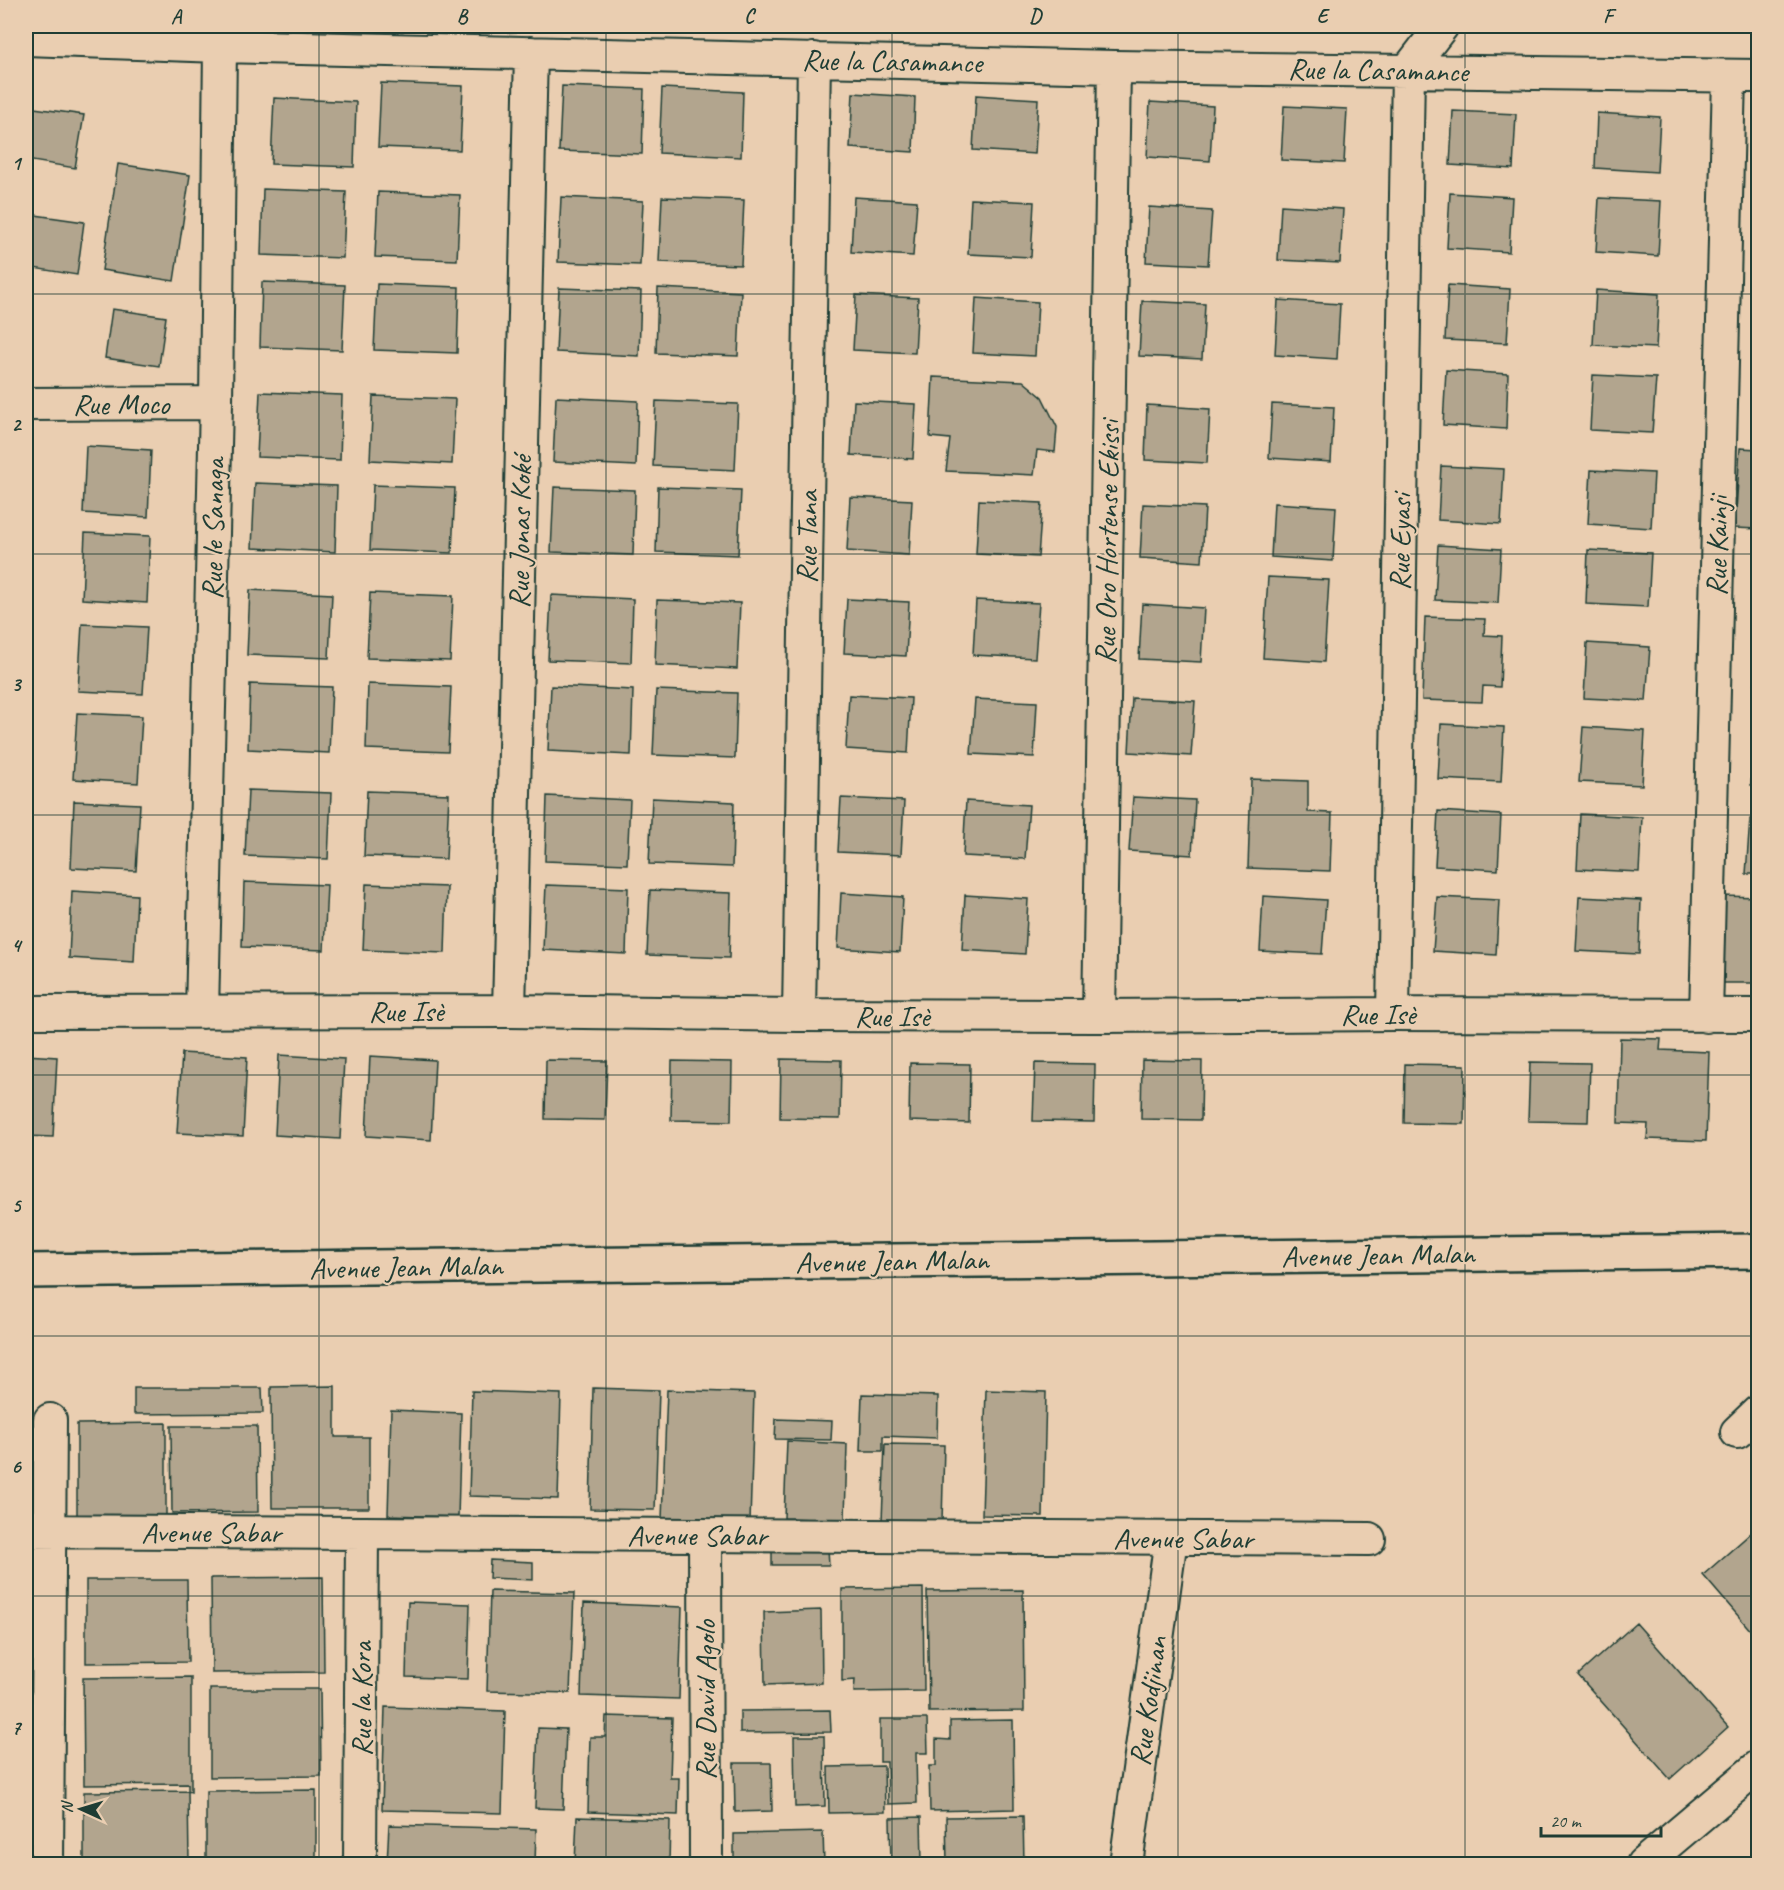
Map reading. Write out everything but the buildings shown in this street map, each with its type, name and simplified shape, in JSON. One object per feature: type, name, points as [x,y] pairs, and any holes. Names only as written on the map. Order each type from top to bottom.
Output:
[{"type":"main road","name":"Avenue Jean Malan","points":[[26,1271],[1758,1251]]},
{"type":"street","points":[[1408,70],[1442,26]]},
{"type":"street","name":"Rue la Casamance","points":[[29,35],[220,46],[1114,67],[1744,76]]},
{"type":"street","name":"Rue le Sanaga","points":[[202,1012],[216,404],[220,46]]},
{"type":"street","name":"Rue Jonas Koké","points":[[509,1011],[531,53]]},
{"type":"street","name":"Rue Tana","points":[[799,1016],[814,59]]},
{"type":"street","name":"Rue Oro Hortense Ekissi","points":[[1099,1016],[1114,67]]},
{"type":"street","name":"Rue Eyasi","points":[[1393,1014],[1408,70]]},
{"type":"street","name":"Rue Kainji","points":[[1706,1016],[1744,76]]},
{"type":"street","name":"Rue Moco","points":[[26,404],[216,404]]},
{"type":"street","name":"Rue Isè","points":[[26,1012],[509,1011],[799,1016],[1758,1015]]},
{"type":"street","points":[[47,1864],[38,1531],[50,1420]]},
{"type":"street","name":"Avenue Sabar","points":[[38,1531],[1369,1539]]},
{"type":"street","name":"Rue la Kora","points":[[360,1864],[362,1533]]},
{"type":"street","name":"Rue David Agolo","points":[[705,1535],[706,1864]]},
{"type":"street","name":"Rue Kodjinan","points":[[1126,1864],[1171,1538]]},
{"type":"street","points":[[1643,1864],[1758,1767]]}]
